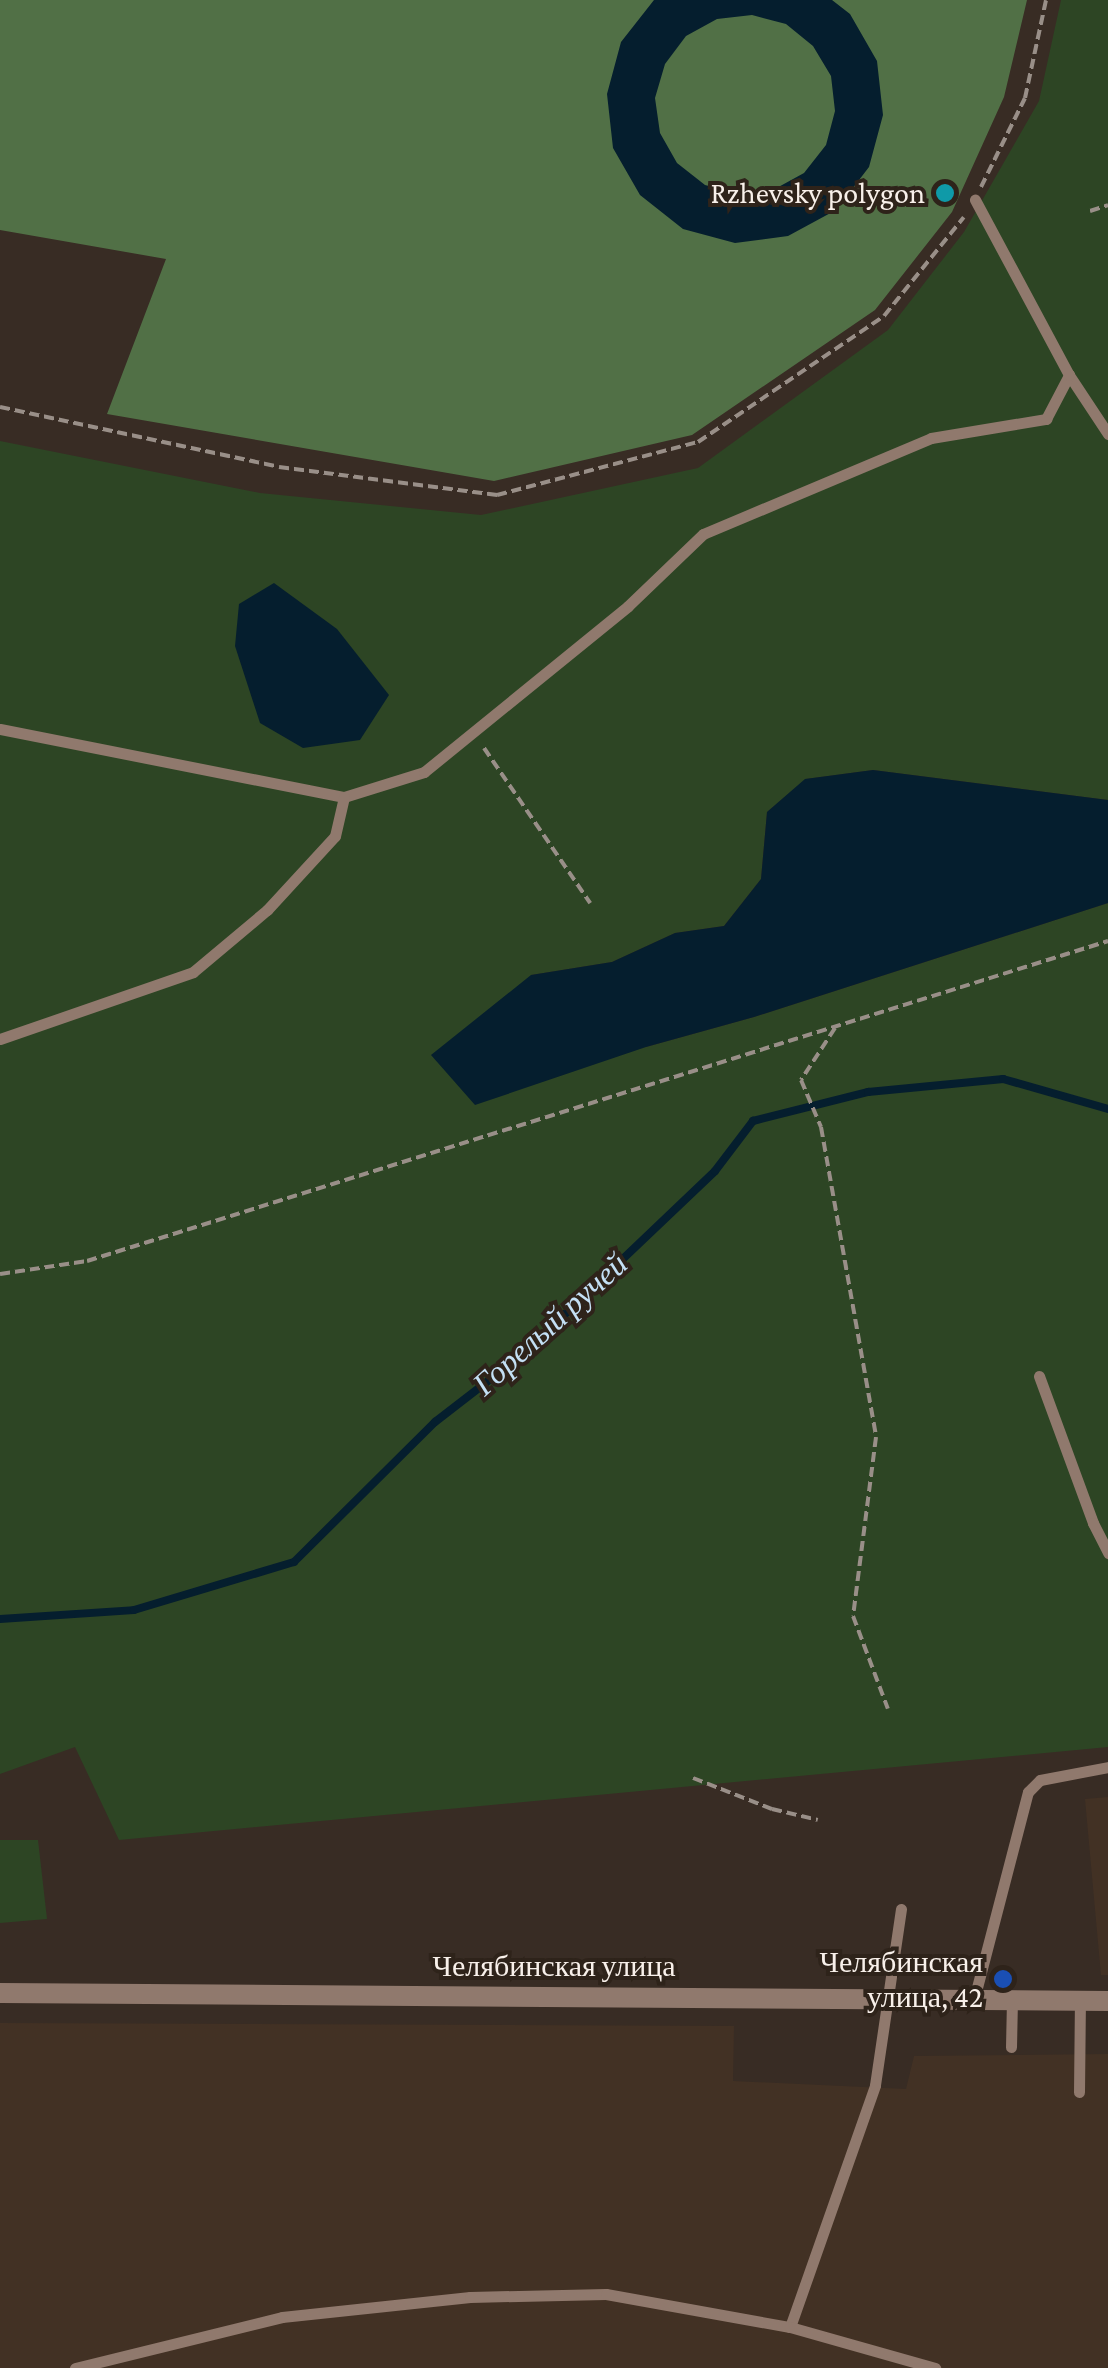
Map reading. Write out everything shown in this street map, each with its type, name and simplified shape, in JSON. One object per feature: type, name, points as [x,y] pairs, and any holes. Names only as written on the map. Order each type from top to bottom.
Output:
[{"type":"street","name":"Челябинская улица","points":[[0,1993],[1108,2001]]},
{"type":"lane","points":[[975,200],[1070,376],[1108,434]]},
{"type":"lane","points":[[0,729],[344,798],[424,772],[628,606],[703,534],[931,438],[1046,418],[1070,376]]},
{"type":"lane","points":[[0,1038],[193,972],[267,910],[335,836],[344,798]]},
{"type":"lane","points":[[1039,1376],[1108,1553]]},
{"type":"lane","points":[[974,1999],[1028,1792],[1040,1780],[1108,1766]]},
{"type":"lane","points":[[790,2327],[875,2085],[891,1997],[901,1908]]},
{"type":"lane","points":[[1010,2047],[1012,2000]]},
{"type":"lane","points":[[1079,2092],[1080,2000]]},
{"type":"lane","points":[[75,2368],[282,2317],[470,2296],[606,2294],[790,2327],[936,2368]]},
{"type":"path","points":[[0,407],[279,468],[496,495],[698,442],[884,316],[975,200],[1025,98],[1046,0]]},
{"type":"path","points":[[1090,211],[1108,205]]},
{"type":"path","points":[[472,732],[590,903]]},
{"type":"path","points":[[0,1274],[87,1261],[1108,941]]},
{"type":"path","points":[[835,1028],[802,1080],[822,1126],[876,1437],[853,1616],[888,1709]]},
{"type":"path","points":[[694,1778],[772,1809],[818,1820]]},
{"type":"shaded area","points":[[1108,1797],[1108,1975],[1101,1975],[1085,1799]]},
{"type":"shaded area","points":[[0,2023],[734,2026],[733,2081],[906,2089],[914,2056],[1108,2054],[1108,2368],[0,2368]]},
{"type":"green space","points":[[0,0],[1027,0],[1004,97],[952,212],[875,310],[692,435],[494,481],[107,414],[166,259],[0,230]]},
{"type":"green space","points":[[1061,0],[1108,0],[1108,800],[873,770],[806,779],[767,812],[761,879],[724,926],[675,933],[612,962],[531,975],[646,1047],[754,1017],[1108,903],[1108,1747],[119,1840],[75,1747],[0,1774],[0,441],[260,493],[481,515],[698,468],[888,330],[964,232],[1039,101]]},
{"type":"green space","points":[[0,1840],[38,1840],[47,1919],[0,1923]]},
{"type":"water","points":[[654,0],[832,0],[850,14],[877,61],[883,115],[869,167],[836,210],[788,236],[735,243],[683,229],[640,195],[613,148],[607,94],[621,42]],"holes":[[[752,15],[786,24],[813,46],[831,76],[835,111],[826,145],[804,173],[773,190],[738,194],[705,185],[677,163],[660,133],[655,98],[665,64],[686,36],[717,19]]]},
{"type":"water","points":[[274,583],[337,629],[389,695],[360,740],[303,748],[260,723],[235,646],[239,604]]},
{"type":"water","points":[[873,770],[1108,800],[1108,903],[754,1017],[646,1047],[475,1105],[431,1055],[531,975],[612,962],[675,933],[724,926],[761,879],[767,812],[805,779]]},
{"type":"waterway","name":"Горелый ручей","points":[[0,1619],[134,1610],[294,1562],[435,1422],[523,1354],[715,1171],[753,1121],[868,1092],[1003,1079],[1108,1109]]},
{"type":"place","name":"Rzhevsky polygon","points":[[945,193]]},
{"type":"place","name":"Челябинская улица, 42","points":[[1003,1979]]}]
